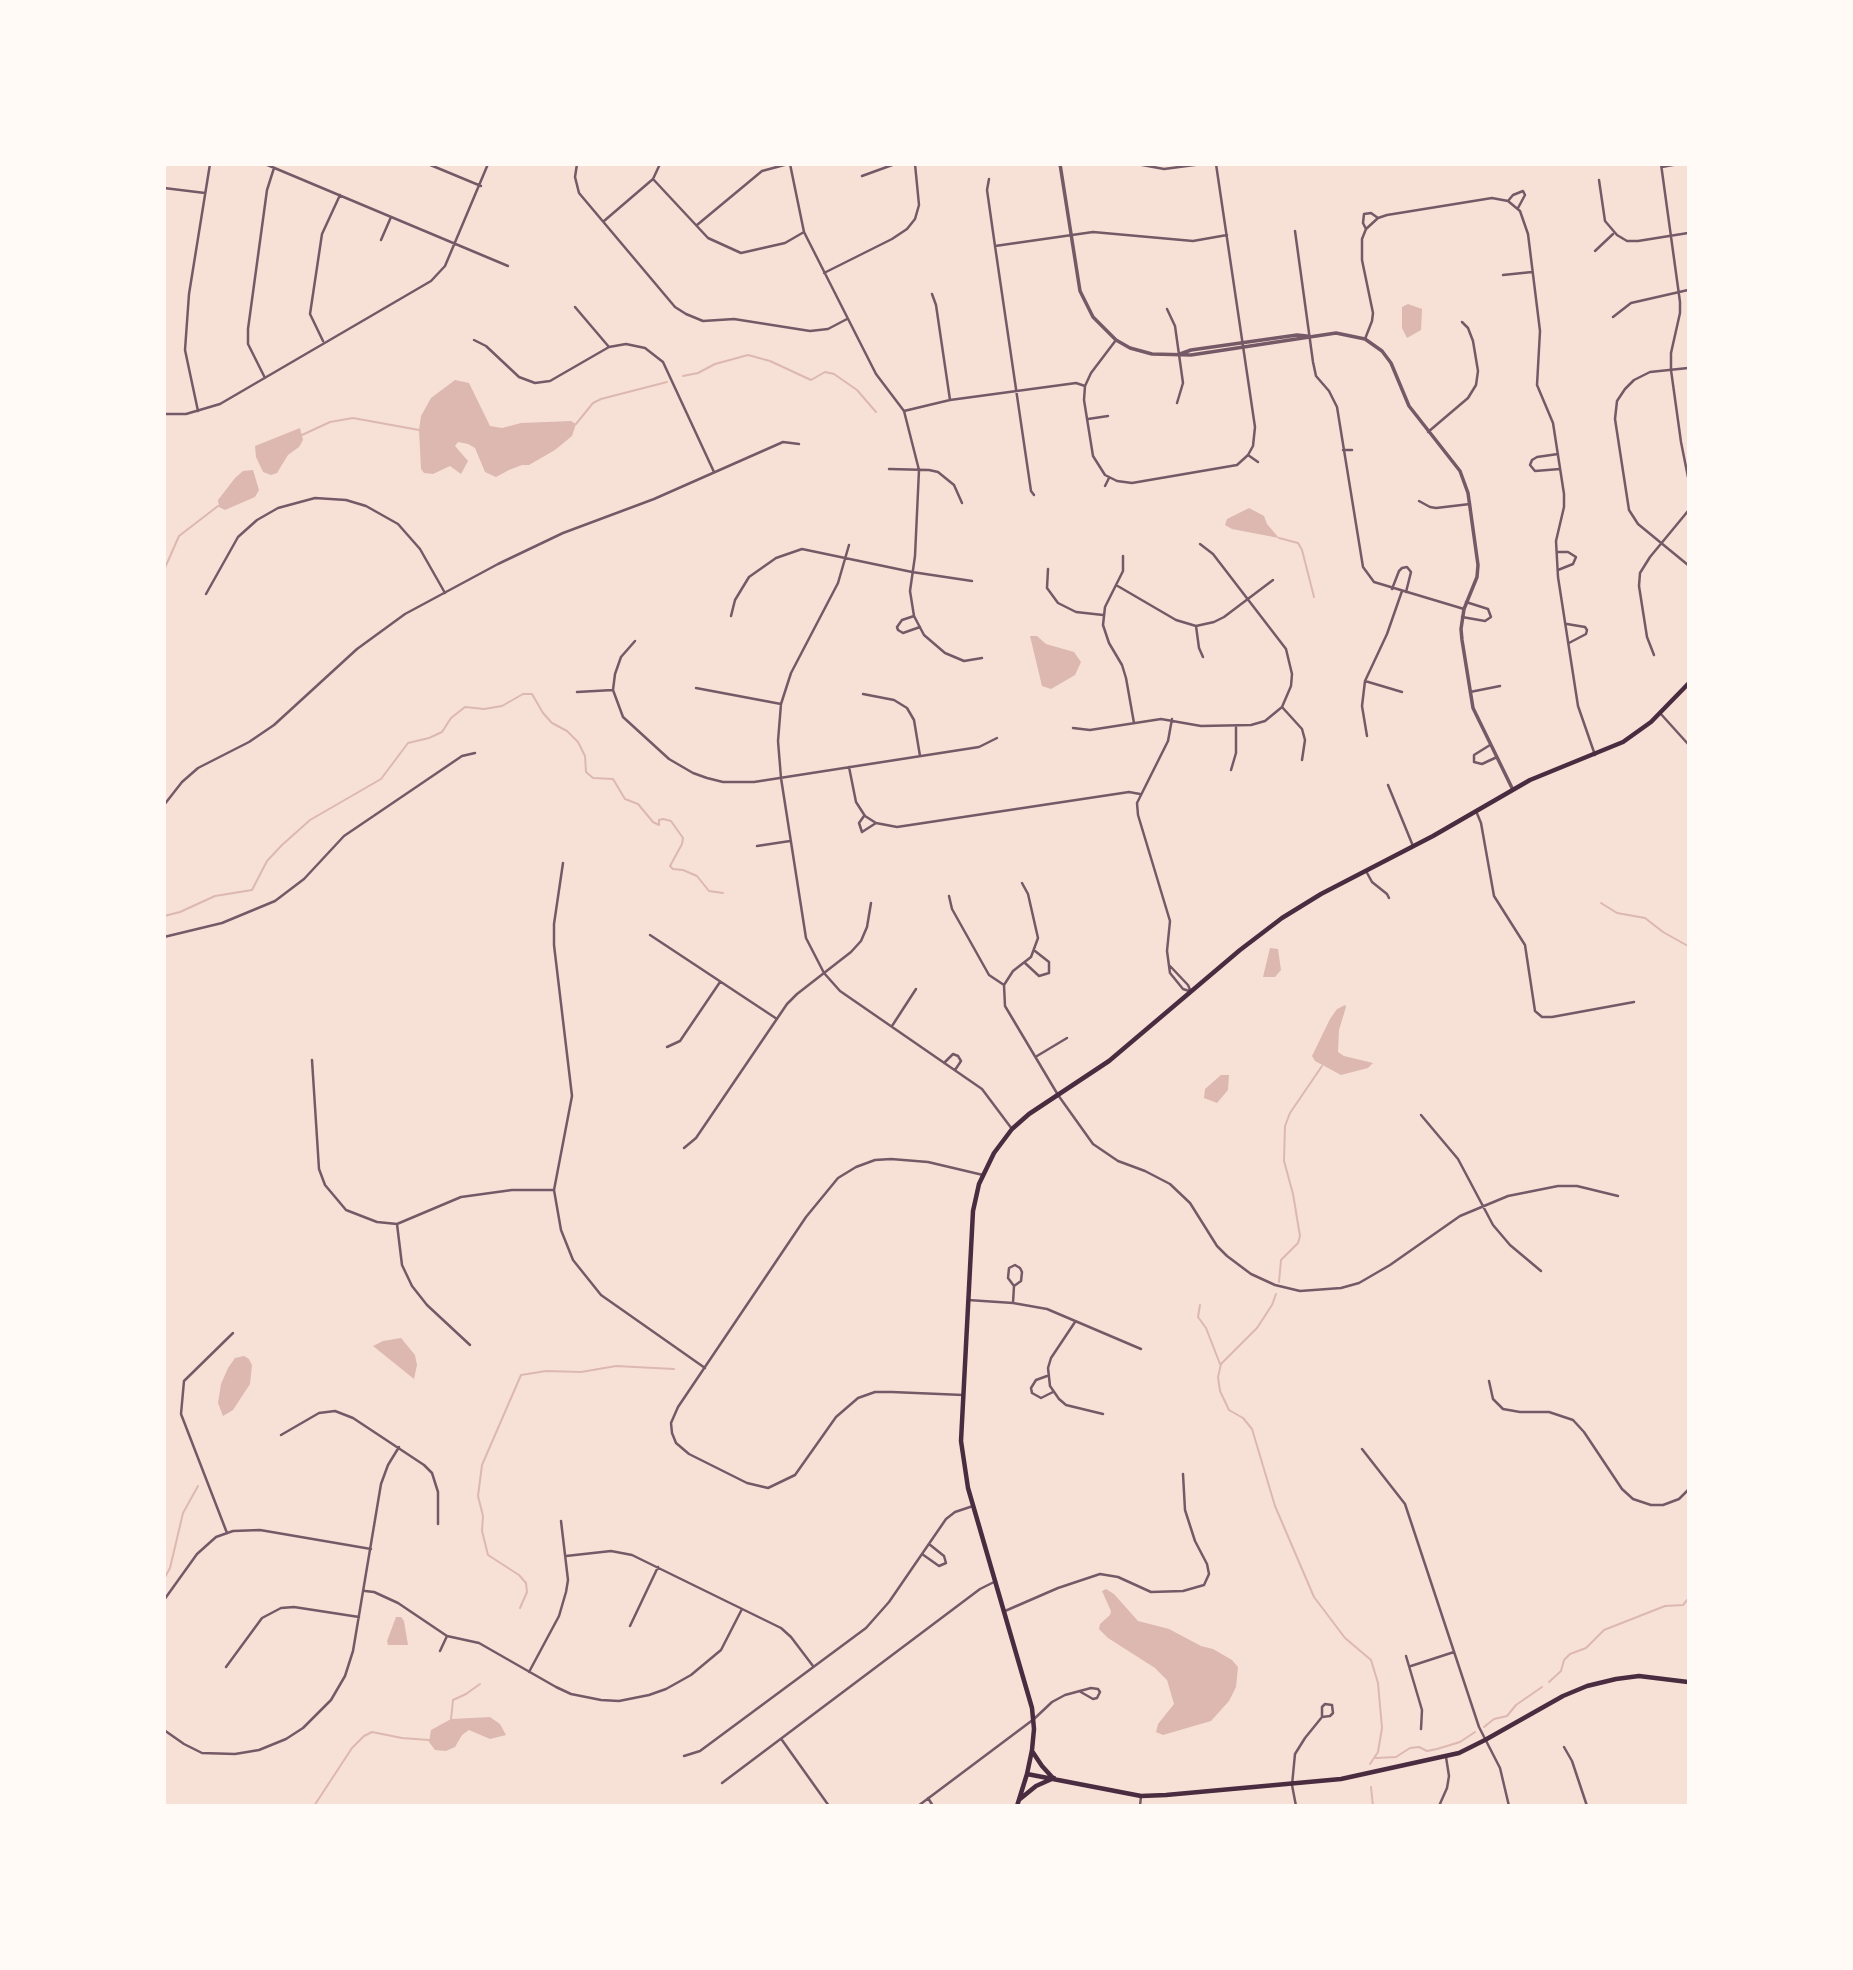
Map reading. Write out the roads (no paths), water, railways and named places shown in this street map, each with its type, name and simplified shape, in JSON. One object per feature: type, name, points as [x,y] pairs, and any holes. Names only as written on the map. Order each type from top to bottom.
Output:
[{"type":"main road","points":[[1018,1802],[1032,1750],[1034,1719],[1029,1692],[973,1506],[961,1444],[973,1211],[983,1175],[994,1153],[1012,1129],[1029,1114],[1109,1061],[1282,918],[1513,790],[1632,737],[1689,684]]},
{"type":"main road","points":[[1027,1773],[1141,1796],[1341,1779],[1446,1757],[1485,1740],[1563,1696],[1587,1686],[1639,1676],[1665,1677],[1689,1682]]},
{"type":"main road","points":[[1032,1750],[1054,1779]]},
{"type":"main road","points":[[1018,1802],[1036,1786],[1054,1779]]},
{"type":"street","points":[[198,411],[185,350],[189,294],[210,164]]},
{"type":"street","points":[[264,164],[508,266]]},
{"type":"street","points":[[428,164],[481,186]]},
{"type":"street","points":[[164,414],[186,414],[220,404],[431,281],[445,266],[488,164]]},
{"type":"street","points":[[577,164],[575,177],[579,193],[675,307],[693,318],[712,322],[734,319],[810,331],[828,329],[848,318]]},
{"type":"street","points":[[603,221],[653,179],[660,164]]},
{"type":"street","points":[[696,226],[756,174],[789,164],[804,232],[876,374],[904,411],[919,470],[910,591],[914,616],[933,645],[956,658],[970,661],[982,658]]},
{"type":"street","points":[[862,177],[895,164]]},
{"type":"street","points":[[824,273],[907,229],[915,219],[919,205],[915,164]]},
{"type":"street","points":[[1060,164],[1077,277],[1085,303],[1093,317],[1116,340],[1142,352],[1161,355],[1297,335],[1336,333],[1364,339],[1381,351],[1391,363],[1409,406],[1460,471],[1470,504],[1478,565],[1477,577],[1464,609],[1461,629],[1470,692],[1477,718],[1513,790]]},
{"type":"street","points":[[1137,164],[1164,169],[1202,164]]},
{"type":"street","points":[[1116,340],[1091,373],[1085,386],[1084,400],[1093,456],[1098,468],[1109,478],[1124,483],[1145,481],[1237,465],[1248,455],[1253,446],[1255,427],[1216,164]]},
{"type":"street","points":[[1678,164],[1662,166],[1680,313],[1671,353],[1671,370],[1689,477]]},
{"type":"street","points":[[265,377],[248,345],[248,329],[267,190],[274,168]]},
{"type":"street","points":[[653,179],[708,238],[741,253],[785,243],[804,232]]},
{"type":"street","points":[[989,179],[987,190],[1031,491],[1034,495]]},
{"type":"street","points":[[1599,180],[1605,221],[1614,233],[1627,241],[1639,242],[1689,233]]},
{"type":"street","points":[[164,188],[205,193]]},
{"type":"street","points":[[1508,201],[1513,195],[1523,191],[1524,198],[1518,209]]},
{"type":"street","points":[[324,343],[310,314],[322,234],[340,195]]},
{"type":"street","points":[[1364,339],[1373,313],[1361,250],[1362,239],[1366,229],[1378,218],[1492,198],[1508,201],[1518,209],[1528,234],[1540,331],[1537,385],[1553,423],[1560,469],[1564,507],[1556,541],[1558,570],[1578,706],[1595,755]]},
{"type":"street","points":[[1366,229],[1363,223],[1364,214],[1371,213],[1378,218]]},
{"type":"street","points":[[381,240],[391,217]]},
{"type":"street","points":[[1295,231],[1316,376],[1329,391],[1337,407],[1363,567],[1374,582],[1464,609]]},
{"type":"street","points":[[995,246],[1072,234],[1114,233],[1193,241],[1227,234]]},
{"type":"street","points":[[1595,251],[1614,233]]},
{"type":"street","points":[[1503,275],[1532,272]]},
{"type":"street","points":[[1613,317],[1631,303],[1689,290]]},
{"type":"street","points":[[932,294],[936,304],[950,400]]},
{"type":"street","points":[[576,307],[609,348]]},
{"type":"street","points":[[1167,309],[1175,326],[1183,383],[1177,403]]},
{"type":"street","points":[[690,326],[693,318]]},
{"type":"street","points":[[1428,432],[1468,398],[1476,385],[1478,371],[1473,341],[1471,333],[1462,322]]},
{"type":"street","points":[[474,340],[486,346],[519,377],[535,383],[554,379],[609,348],[636,345],[655,354],[663,362],[714,472]]},
{"type":"street","points":[[1689,368],[1650,372],[1634,380],[1621,394],[1615,410],[1629,510],[1638,524],[1689,565]]},
{"type":"street","points":[[904,411],[950,400],[1076,383],[1085,386]]},
{"type":"street","points":[[1088,419],[1108,416]]},
{"type":"street","points":[[1681,442],[1689,440]]},
{"type":"street","points":[[164,806],[198,768],[274,725],[357,649],[405,614],[552,537],[654,499],[783,442],[799,444]]},
{"type":"street","points":[[1343,450],[1352,450]]},
{"type":"street","points":[[1558,454],[1537,457],[1530,465],[1535,471],[1560,469]]},
{"type":"street","points":[[1248,455],[1258,462]]},
{"type":"street","points":[[889,469],[929,470],[945,476],[954,485],[962,503]]},
{"type":"street","points":[[1105,486],[1109,478]]},
{"type":"street","points":[[206,594],[238,537],[257,520],[278,508],[315,498],[346,500],[366,506],[398,524],[419,549],[445,593]]},
{"type":"street","points":[[1419,501],[1430,508],[1470,504]]},
{"type":"street","points":[[1654,655],[1647,637],[1639,579],[1644,566],[1689,511]]},
{"type":"street","points":[[1073,728],[1090,730],[1172,719],[1201,726],[1251,725],[1265,721],[1282,707],[1291,685],[1291,664],[1286,649],[1213,554],[1200,544]]},
{"type":"street","points":[[849,545],[838,583],[791,673],[781,704],[778,741],[781,778],[806,939],[824,974],[840,991],[987,1094],[1012,1129]]},
{"type":"street","points":[[731,616],[735,600],[749,577],[776,558],[802,550],[972,581]]},
{"type":"street","points":[[1557,552],[1569,552],[1576,557],[1573,564],[1558,570]]},
{"type":"street","points":[[1123,556],[1123,571],[1103,615],[1105,634],[1126,678],[1134,723]]},
{"type":"street","points":[[1367,736],[1362,706],[1366,681],[1411,580],[1411,572],[1407,567],[1399,572],[1392,589]]},
{"type":"street","points":[[1048,569],[1047,588],[1058,603],[1076,612],[1103,615]]},
{"type":"street","points":[[1116,585],[1176,620],[1196,625],[1214,622],[1273,580]]},
{"type":"street","points":[[1462,617],[1485,621],[1491,617],[1488,609],[1466,602]]},
{"type":"street","points":[[914,616],[902,620],[898,630],[903,633],[920,627]]},
{"type":"street","points":[[1567,624],[1585,627],[1587,630],[1586,634],[1569,643]]},
{"type":"street","points":[[1196,625],[1203,657]]},
{"type":"street","points":[[635,640],[616,667],[614,690],[619,708],[630,725],[669,759],[693,773],[723,782],[754,782],[979,747],[997,738]]},
{"type":"street","points":[[1366,681],[1402,692]]},
{"type":"street","points":[[1470,692],[1500,686]]},
{"type":"street","points":[[696,688],[781,704]]},
{"type":"street","points":[[577,692],[614,690]]},
{"type":"street","points":[[863,694],[894,700],[907,708],[914,720],[920,756]]},
{"type":"street","points":[[1282,707],[1302,729],[1305,740],[1302,760]]},
{"type":"street","points":[[1660,713],[1689,744]]},
{"type":"street","points":[[1172,719],[1168,741],[1140,794],[1138,816],[1170,921],[1167,951],[1170,973],[1183,989],[1191,992]]},
{"type":"street","points":[[1231,770],[1236,753],[1236,726]]},
{"type":"street","points":[[1490,745],[1474,755],[1474,762],[1479,765],[1497,757]]},
{"type":"street","points":[[164,937],[222,923],[275,901],[304,879],[344,836],[462,756],[475,753]]},
{"type":"street","points":[[849,766],[856,802],[865,816],[876,823],[897,827],[1129,792],[1140,794]]},
{"type":"street","points":[[1388,785],[1413,846]]},
{"type":"street","points":[[1476,811],[1481,823],[1494,896],[1525,946],[1535,1011],[1542,1017],[1552,1017],[1634,1002]]},
{"type":"street","points":[[865,816],[859,823],[862,832],[876,823]]},
{"type":"street","points":[[757,846],[790,841]]},
{"type":"street","points":[[564,863],[554,924],[554,945],[572,1096],[554,1191],[558,1219],[573,1260],[592,1285],[611,1304],[705,1368]]},
{"type":"street","points":[[1366,871],[1389,898]]},
{"type":"street","points":[[1022,883],[1038,929],[1035,951],[1013,971],[1004,985],[1005,1006],[1058,1095],[1093,1144],[1118,1161],[1170,1184],[1190,1203],[1207,1232],[1227,1256],[1251,1274],[1285,1289],[1327,1291],[1359,1283],[1390,1265],[1442,1227],[1481,1206],[1536,1189],[1558,1186],[1577,1186],[1618,1196]]},
{"type":"street","points":[[949,896],[952,909],[989,975],[1004,985]]},
{"type":"street","points":[[684,1148],[696,1138],[797,993],[851,952],[861,940],[867,927],[871,903]]},
{"type":"street","points":[[650,936],[777,1019]]},
{"type":"street","points":[[1024,962],[1039,976],[1049,973],[1049,962],[1035,951]]},
{"type":"street","points":[[667,1047],[680,1041],[720,982]]},
{"type":"street","points":[[892,1026],[916,989]]},
{"type":"street","points":[[1036,1057],[1067,1038]]},
{"type":"street","points":[[944,1063],[953,1054],[958,1056],[961,1061],[956,1070]]},
{"type":"street","points":[[312,1060],[317,1156],[325,1185],[346,1210],[377,1222],[397,1224],[461,1197],[512,1190],[554,1191]]},
{"type":"street","points":[[1421,1115],[1458,1159],[1481,1206],[1503,1238],[1541,1270]]},
{"type":"street","points":[[963,1395],[876,1392],[858,1398],[835,1417],[795,1475],[768,1488],[747,1483],[689,1454],[676,1443],[672,1433],[674,1415],[806,1217],[838,1178],[875,1160],[891,1159],[928,1162],[983,1175]]},
{"type":"street","points":[[397,1224],[402,1265],[412,1286],[427,1305],[470,1345]]},
{"type":"street","points":[[1013,1303],[1014,1286],[1008,1278],[1009,1268],[1018,1265],[1021,1281],[1014,1286]]},
{"type":"street","points":[[968,1300],[1013,1303],[1047,1309],[1141,1349]]},
{"type":"street","points":[[1075,1322],[1051,1358],[1047,1376],[1053,1392],[1066,1405],[1103,1414]]},
{"type":"street","points":[[227,1533],[181,1414],[184,1381],[233,1333]]},
{"type":"street","points":[[1047,1376],[1036,1380],[1031,1388],[1032,1393],[1041,1398],[1053,1392]]},
{"type":"street","points":[[1489,1381],[1493,1399],[1503,1409],[1549,1412],[1573,1420],[1619,1485],[1633,1499],[1651,1505],[1663,1505],[1679,1499],[1689,1490]]},
{"type":"street","points":[[282,1435],[319,1413],[335,1411],[353,1418],[399,1447],[432,1474],[438,1492],[438,1524]]},
{"type":"street","points":[[164,1730],[194,1750],[211,1754],[235,1754],[286,1739],[311,1722],[338,1688],[350,1664],[384,1474],[399,1447]]},
{"type":"street","points":[[1362,1449],[1405,1504],[1485,1740],[1500,1768],[1508,1805]]},
{"type":"street","points":[[1005,1611],[1058,1588],[1100,1574],[1118,1577],[1151,1592],[1183,1591],[1204,1585],[1209,1574],[1185,1510],[1182,1474]]},
{"type":"street","points":[[684,1756],[700,1751],[870,1624],[890,1602],[948,1517],[973,1506]]},
{"type":"street","points":[[529,1672],[562,1608],[568,1580],[561,1521]]},
{"type":"street","points":[[164,1600],[197,1554],[210,1541],[227,1533],[260,1530],[370,1549]]},
{"type":"street","points":[[922,1554],[939,1566],[946,1563],[944,1556],[929,1544]]},
{"type":"street","points":[[566,1556],[611,1550],[623,1552],[658,1567],[786,1632],[813,1666]]},
{"type":"street","points":[[630,1626],[658,1567]]},
{"type":"street","points":[[722,1783],[986,1584],[996,1581]]},
{"type":"street","points":[[365,1591],[374,1592],[398,1603],[447,1636],[479,1643],[555,1687],[587,1698],[619,1700],[649,1695],[680,1682],[715,1657],[742,1609]]},
{"type":"street","points":[[226,1667],[262,1618],[281,1608],[294,1607],[359,1617]]},
{"type":"street","points":[[440,1651],[447,1636]]},
{"type":"street","points":[[1410,1667],[1454,1652]]},
{"type":"street","points":[[1406,1656],[1422,1710],[1421,1729]]},
{"type":"street","points":[[918,1805],[1034,1719],[1052,1702],[1065,1695],[1095,1687],[1100,1692],[1097,1698],[1093,1699],[1079,1692]]},
{"type":"street","points":[[1296,1805],[1293,1785],[1295,1754],[1322,1717]]},
{"type":"street","points":[[781,1739],[829,1805]]},
{"type":"street","points":[[1564,1747],[1572,1761],[1587,1805]]},
{"type":"street","points":[[1438,1805],[1449,1776],[1446,1757]]},
{"type":"street","points":[[1140,1805],[1141,1796]]},
{"type":"street","points":[[928,1798],[933,1805]]},
{"type":"waterway","points":[[683,376],[748,355],[770,361],[811,380],[825,372],[834,374],[857,390],[876,412]]},
{"type":"waterway","points":[[576,424],[593,403],[601,399],[667,382]]},
{"type":"waterway","points":[[302,435],[330,422],[353,418],[419,430]]},
{"type":"waterway","points":[[164,570],[179,536],[218,506]]},
{"type":"waterway","points":[[1279,538],[1298,543],[1314,597]]},
{"type":"waterway","points":[[164,916],[180,912],[215,896],[252,890],[267,861],[282,845],[310,820],[381,779],[408,743],[442,732],[451,718],[465,707],[484,709],[502,706],[523,694],[532,694],[552,723],[567,731],[578,742],[585,756],[586,772],[593,778],[613,779],[625,799],[638,804],[653,822],[659,825],[659,820],[671,821],[683,838],[670,866],[673,869],[697,876],[709,891],[723,893]]},
{"type":"waterway","points":[[1601,903],[1617,913],[1645,918],[1688,946]]},
{"type":"waterway","points":[[1279,1282],[1281,1260],[1298,1243],[1300,1236],[1284,1161],[1285,1126],[1290,1113],[1322,1066]]},
{"type":"waterway","points":[[1276,1294],[1257,1328],[1221,1364],[1218,1377],[1220,1391],[1229,1410],[1243,1418],[1252,1429],[1275,1506],[1314,1597],[1345,1638],[1371,1660],[1378,1683],[1382,1728],[1378,1752],[1370,1764]]},
{"type":"waterway","points":[[1200,1305],[1198,1317],[1206,1328],[1220,1364]]},
{"type":"waterway","points":[[520,1608],[527,1592],[526,1583],[519,1575],[488,1555],[478,1496],[482,1465],[521,1375],[546,1371],[581,1372],[616,1366],[674,1369]]},
{"type":"waterway","points":[[164,1579],[170,1568],[183,1513],[198,1486]]},
{"type":"waterway","points":[[1549,1682],[1561,1671],[1564,1660],[1570,1654],[1586,1648],[1604,1630],[1665,1606],[1683,1605],[1688,1599]]},
{"type":"waterway","points":[[451,1719],[453,1700],[480,1684]]},
{"type":"waterway","points":[[1484,1727],[1494,1719],[1507,1716],[1516,1705],[1542,1687]]},
{"type":"waterway","points":[[314,1806],[352,1748],[364,1736],[372,1732],[429,1740]]},
{"type":"waterway","points":[[1376,1758],[1396,1757],[1410,1748],[1419,1747],[1427,1751],[1437,1749],[1460,1742],[1475,1732]]},
{"type":"waterway","points":[[1371,1787],[1373,1806]]}]
